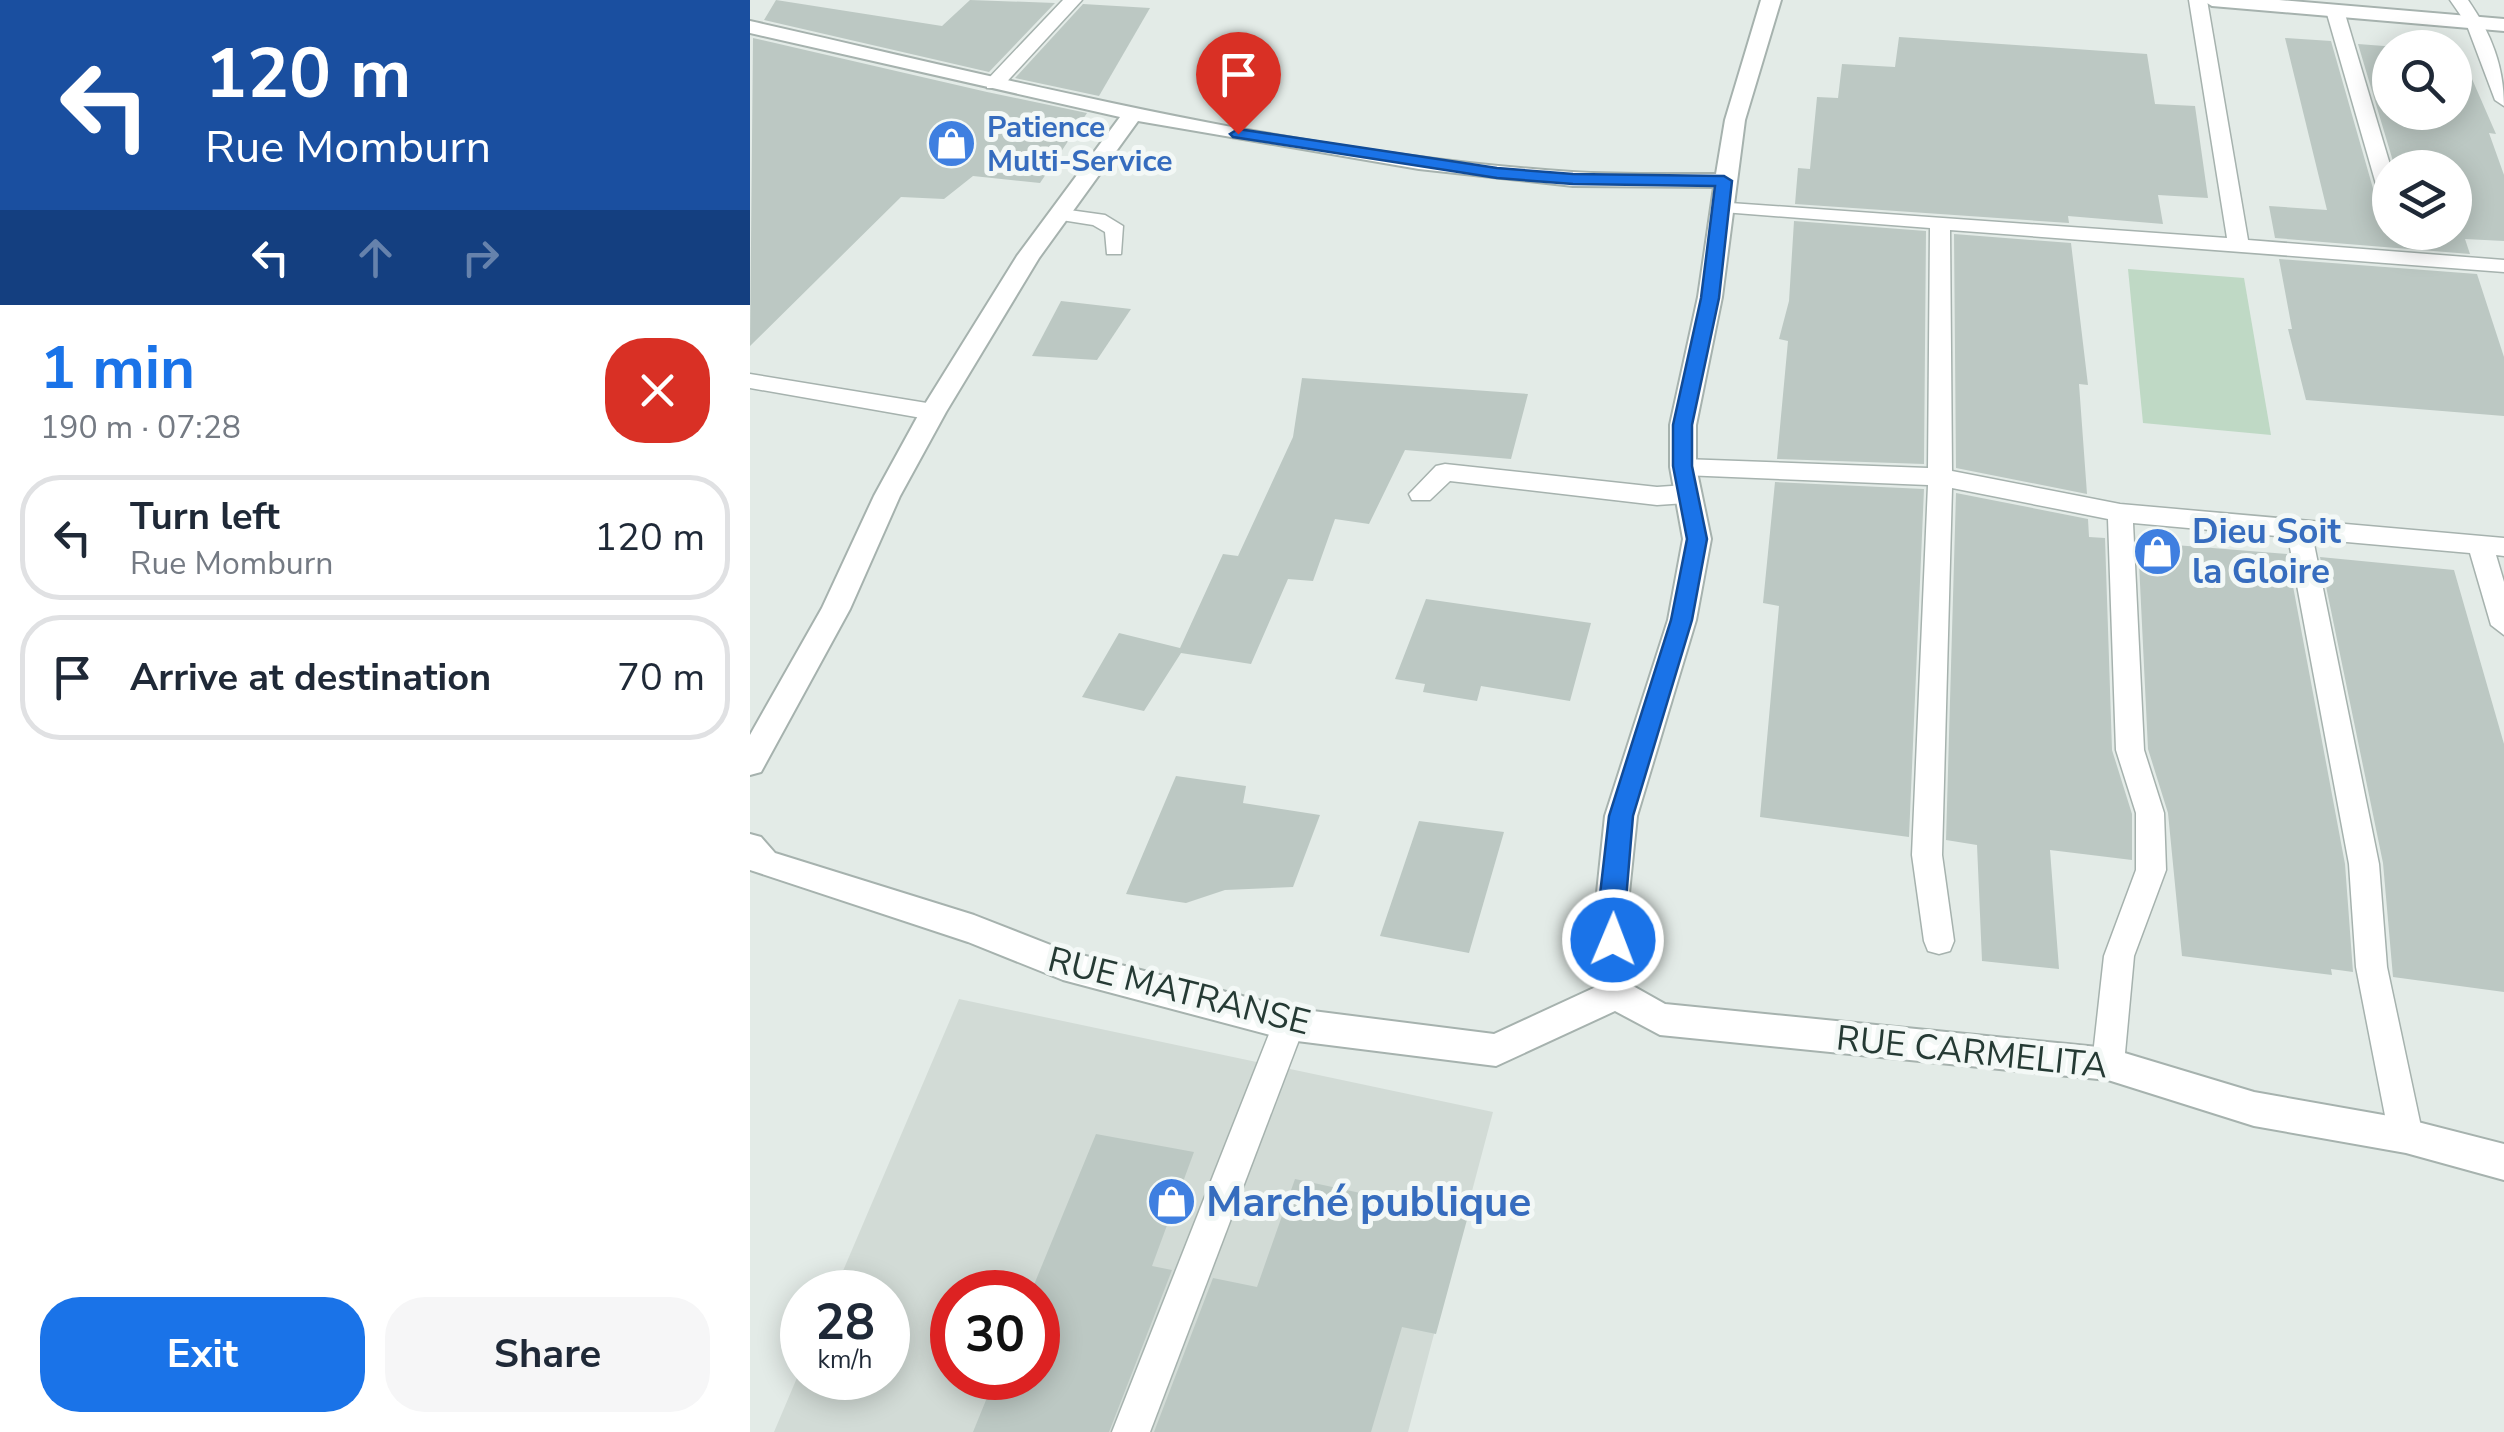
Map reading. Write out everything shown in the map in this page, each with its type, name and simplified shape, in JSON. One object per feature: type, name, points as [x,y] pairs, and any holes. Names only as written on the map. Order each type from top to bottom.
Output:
[{"type":"street","points":[[1616,994],[1611,912],[1621,816],[1682,620],[1697,539],[1684,480],[1683,425],[1710,298],[1735,120],[1771,0]]},
{"type":"street","points":[[2212,0],[2263,2],[2336,14],[2504,25]]},
{"type":"street","points":[[750,27],[1133,114],[1497,173],[1723,193]]},
{"type":"street","points":[[750,49],[800,41]]},
{"type":"street","points":[[750,763],[836,609],[887,496],[933,412],[1029,256],[1133,114]]},
{"type":"street","name":"RUE MATRANSE","points":[[750,847],[764,863],[974,929],[1062,966],[1289,1024],[1496,1050],[1616,994]]},
{"type":"street","name":"RUE CARMELITA","points":[[1616,994],[1660,1019],[2108,1064],[2254,1109],[2406,1136],[2504,1162]]},
{"type":"lane","points":[[994,84],[1073,0]]},
{"type":"lane","points":[[2198,0],[2240,249]]},
{"type":"lane","points":[[2459,0],[2476,23],[2499,69],[2504,100]]},
{"type":"lane","points":[[2336,14],[2376,150]]},
{"type":"lane","points":[[1723,193],[1940,224],[2504,266]]},
{"type":"lane","points":[[1062,215],[1098,219],[1116,230],[1114,250]]},
{"type":"lane","points":[[1939,941],[1927,856],[1940,477],[1940,224]]},
{"type":"lane","points":[[2405,250],[2408,260]]},
{"type":"lane","points":[[750,380],[933,412]]},
{"type":"lane","points":[[1421,494],[1445,472],[1658,496],[1684,480],[1940,477],[2120,513],[2492,545],[2504,624]]},
{"type":"lane","points":[[2108,1064],[2119,956],[2151,870],[2150,812],[2130,750],[2120,513]]},
{"type":"lane","points":[[2299,529],[2364,864],[2364,911],[2382,1036],[2406,1136]]},
{"type":"lane","points":[[1131,1432],[1289,1024]]},
{"type":"shaded area","name":"Marché publique","points":[[959,999],[1493,1112],[1408,1432],[774,1432],[788,1400],[910,1400],[910,1270],[843,1270]]},
{"type":"green space","points":[[2128,269],[2244,278],[2271,435],[2143,423]]},
{"type":"building","points":[[776,0],[942,26],[970,0],[1055,3],[989,72],[764,20]]},
{"type":"building","points":[[1083,4],[1150,8],[1099,96],[1015,78]]},
{"type":"building","points":[[1899,37],[2147,54],[2155,104],[2195,106],[2208,198],[2158,195],[2163,224],[2068,216],[2069,223],[1795,204],[1798,168],[1810,169],[1817,97],[1838,98],[1842,64],[1895,67]]},
{"type":"building","points":[[753,38],[1087,113],[1040,183],[973,176],[944,199],[901,197],[750,346]]},
{"type":"building","points":[[2285,38],[2331,41],[2372,185],[2372,246],[2275,238],[2269,206],[2327,210]]},
{"type":"building","points":[[2358,44],[2372,45],[2372,91]]},
{"type":"building","points":[[2472,79],[2496,134],[2489,133],[2504,175],[2504,241],[2472,239],[2472,150],[2390,150],[2384,130],[2472,130]]},
{"type":"building","points":[[1794,221],[1926,231],[1924,464],[1777,459],[1788,341],[1779,339],[1789,301]]},
{"type":"building","points":[[1954,234],[2071,243],[2088,385],[2079,384],[2087,494],[1956,468]]},
{"type":"building","points":[[2421,250],[2469,250],[2470,254]]},
{"type":"building","points":[[2279,259],[2477,274],[2504,357],[2504,416],[2306,400],[2288,329],[2292,329]]},
{"type":"building","points":[[1061,301],[1131,309],[1097,360],[1032,356]]},
{"type":"building","points":[[1302,378],[1528,394],[1511,459],[1405,450],[1369,524],[1335,519],[1313,581],[1288,579],[1251,664],[1181,653],[1144,711],[1082,697],[1119,633],[1180,648],[1223,554],[1238,556],[1293,437]]},
{"type":"building","points":[[1775,482],[1924,489],[1909,837],[1760,817],[1779,606],[1763,603]]},
{"type":"building","points":[[1956,493],[2088,519],[2089,537],[2105,538],[2112,750],[2132,814],[2132,860],[2050,850],[2059,969],[1982,961],[1977,845],[1946,840]]},
{"type":"building","points":[[2138,542],[2287,554],[2345,864],[2353,972],[2331,969],[2332,975],[2182,956],[2168,813],[2148,749]]},
{"type":"building","points":[[2320,557],[2454,570],[2504,744],[2504,992],[2393,977],[2383,863]]},
{"type":"building","points":[[1426,599],[1591,623],[1570,701],[1481,686],[1477,701],[1423,692],[1425,684],[1395,679]]},
{"type":"building","points":[[1176,776],[1246,786],[1243,803],[1320,815],[1293,887],[1225,890],[1186,903],[1126,894]]},
{"type":"building","points":[[1419,821],[1504,832],[1469,953],[1380,936]]},
{"type":"building","points":[[1096,1134],[1194,1152],[1152,1266],[1172,1270],[1109,1432],[973,1432],[986,1400],[1060,1400],[1060,1270],[1040,1270]]},
{"type":"building","points":[[1295,1179],[1468,1216],[1436,1334],[1402,1327],[1371,1432],[1154,1432],[1213,1278],[1257,1287]]},
{"type":"place","name":"Patience Multi-Service","points":[[952,144]]},
{"type":"place","name":"Dieu Soit la Gloire","points":[[2157,551]]},
{"type":"place","name":"Marché publique","points":[[1171,1202]]},
{"type":"route","points":[[1238,134],[1497,173],[1573,179],[1724,181],[1710,298],[1683,425],[1682,466],[1697,539],[1682,620],[1621,816],[1611,912],[1613,940]]}]
